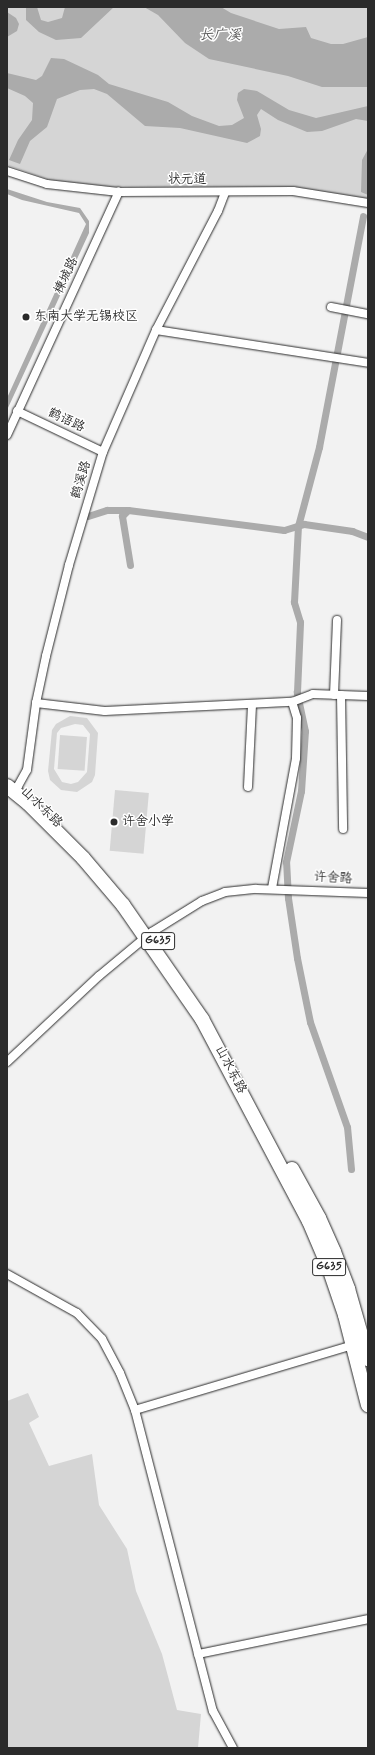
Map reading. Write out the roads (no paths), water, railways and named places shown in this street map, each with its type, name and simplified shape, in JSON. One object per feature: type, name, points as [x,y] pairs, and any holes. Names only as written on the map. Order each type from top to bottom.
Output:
[{"type":"highway","name":"山水东路","points":[[7,776],[13,788],[82,858],[150,935],[212,1022],[319,1218],[348,1289],[368,1359]]},
{"type":"highway","name":"山水东路","points":[[150,935],[202,1019],[309,1221],[329,1268],[353,1345],[368,1405]]},
{"type":"street","name":"状元道","points":[[7,171],[48,184],[119,192],[293,191],[368,203]]},
{"type":"street","name":"楝城路","points":[[7,435],[119,192]]},
{"type":"street","name":"鹤溪路","points":[[13,788],[27,770],[36,703],[68,565],[103,452],[156,330],[218,212],[225,192]]},
{"type":"street","points":[[331,307],[368,314]]},
{"type":"street","points":[[156,330],[368,363]]},
{"type":"street","name":"鹤语路","points":[[18,411],[103,452]]},
{"type":"street","points":[[337,620],[337,695],[343,829]]},
{"type":"street","points":[[36,703],[105,711],[292,702],[312,695],[368,696]]},
{"type":"street","points":[[274,889],[296,758],[296,718],[292,702]]},
{"type":"street","points":[[248,787],[252,704]]},
{"type":"street","name":"许舍路","points":[[7,1062],[99,976],[178,914],[225,892],[274,889],[368,893]]},
{"type":"street","points":[[7,1274],[77,1313],[102,1339],[135,1410],[213,1711],[233,1748]]},
{"type":"street","points":[[135,1410],[353,1345]]},
{"type":"street","points":[[198,1654],[368,1619]]},
{"type":"water","points":[[26,7],[37,7],[41,20],[48,22],[62,18],[65,7],[114,7],[81,38],[56,40],[39,32],[26,20]]},
{"type":"water","name":"长广溪","points":[[144,7],[221,7],[231,13],[279,29],[306,27],[311,38],[331,44],[343,44],[368,37],[368,87],[322,87],[288,76],[209,59],[185,43],[158,15]]},
{"type":"water","points":[[7,12],[16,18],[19,24],[17,31],[7,37]]},
{"type":"water","points":[[51,58],[64,59],[98,75],[109,84],[168,102],[192,116],[219,126],[232,125],[244,118],[237,100],[238,93],[244,89],[257,91],[289,110],[316,118],[368,106],[368,121],[356,119],[322,131],[307,132],[278,120],[261,109],[257,115],[261,129],[260,136],[247,143],[180,128],[145,126],[107,94],[94,89],[80,90],[57,99],[47,127],[30,141],[20,164],[9,160],[18,140],[32,120],[33,103],[25,96],[7,88],[7,73],[36,80],[42,76]]},
{"type":"water","points":[[368,149],[368,195],[361,192],[362,160]]},
{"type":"water","points":[[7,189],[47,202],[80,208],[89,221],[89,233],[7,410],[7,398],[86,224],[79,213],[22,200],[7,194]]},
{"type":"waterway","points":[[351,1169],[347,1127],[310,1022],[297,958],[288,898],[286,862],[301,791],[305,731],[297,692],[300,622],[294,602],[298,526],[319,447],[363,216]]},
{"type":"waterway","points":[[88,516],[107,510],[128,510]]},
{"type":"waterway","points":[[130,565],[122,516],[128,510],[284,530],[304,524],[352,531],[368,537]]},
{"type":"place","name":"东南大学无锡校区","points":[[26,317]]},
{"type":"place","name":"许舍小学","points":[[114,822]]}]
